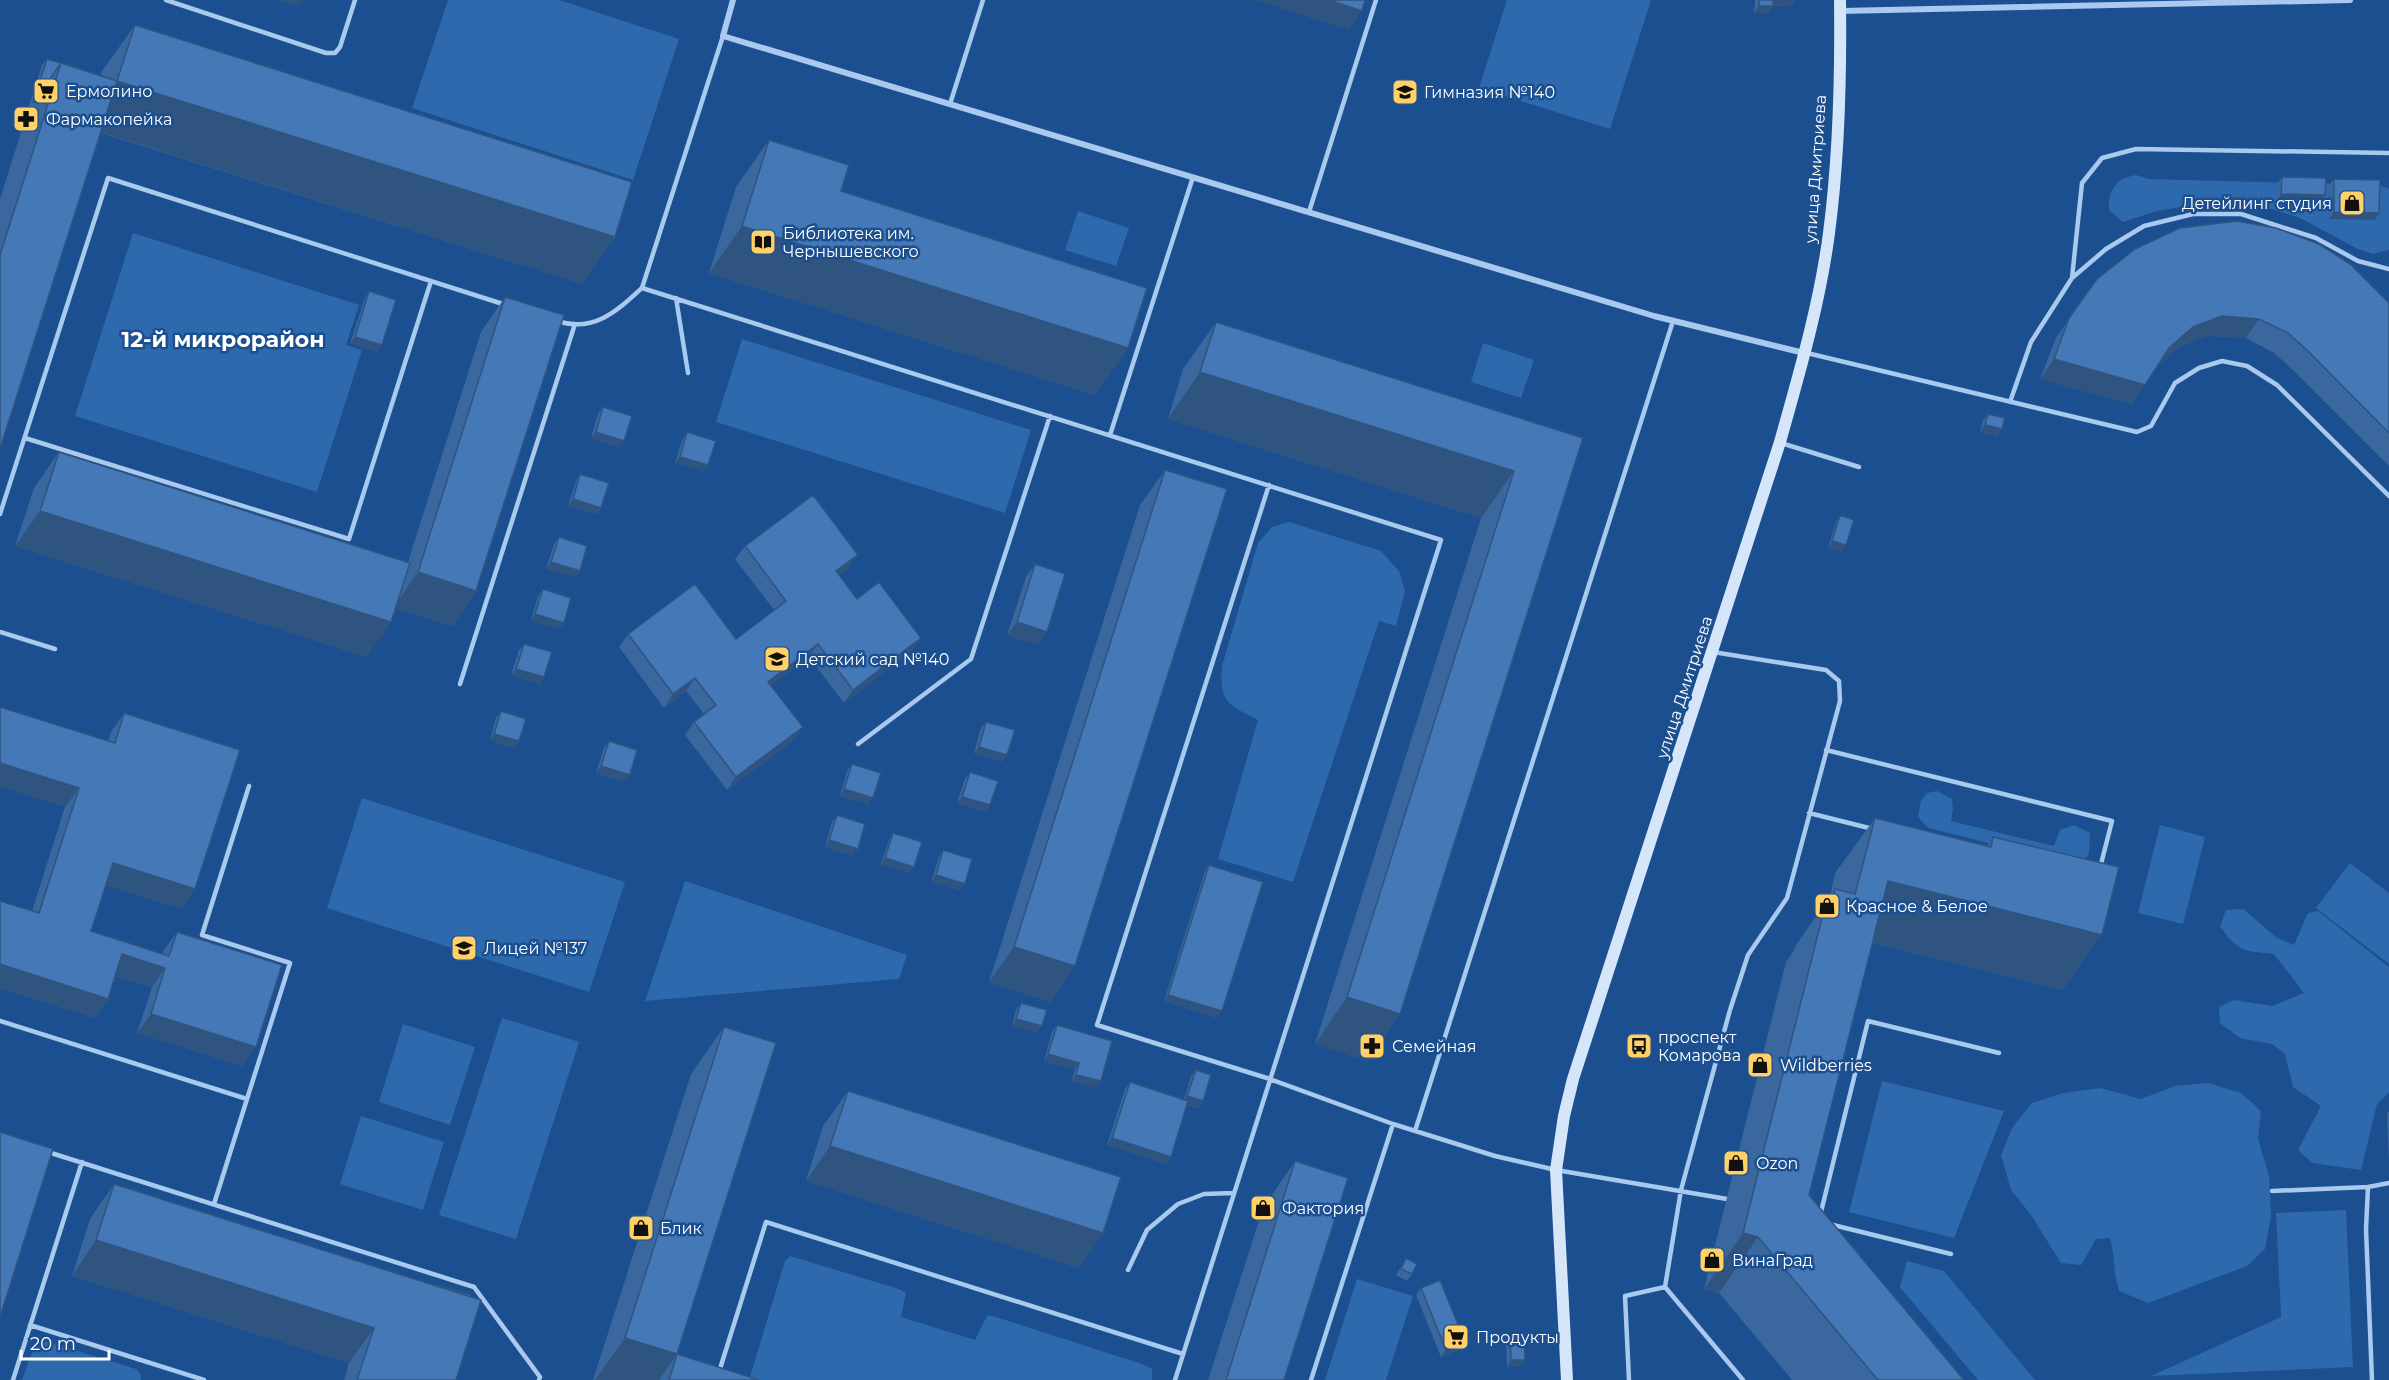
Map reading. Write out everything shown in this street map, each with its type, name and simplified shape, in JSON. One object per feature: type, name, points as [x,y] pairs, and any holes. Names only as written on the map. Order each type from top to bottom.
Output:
[{"type":"main road","name":"улица Дмитриева","points":[[1567,1380],[1556,1170],[1564,1116],[1573,1078],[1780,442],[1804,353],[1829,234],[1836,162],[1840,5]]},
{"type":"street","points":[[733,0],[723,36],[1673,321],[1804,353]]},
{"type":"street","points":[[1840,5],[2350,0]]},
{"type":"lane","points":[[166,0],[326,53],[335,53],[340,47],[356,0]]},
{"type":"lane","points":[[950,104],[983,0]]},
{"type":"lane","points":[[1309,212],[1376,0]]},
{"type":"lane","points":[[545,317],[574,327],[612,316],[642,288],[723,36]]},
{"type":"lane","points":[[2072,278],[2082,183],[2102,158],[2136,150],[2389,153]]},
{"type":"lane","points":[[1110,435],[1193,177]]},
{"type":"lane","points":[[0,514],[108,178],[510,306]]},
{"type":"lane","points":[[2010,402],[2031,342],[2072,278],[2106,249],[2144,226],[2193,214],[2241,214],[2316,238],[2358,261],[2389,269]]},
{"type":"lane","points":[[25,438],[349,539],[430,281]]},
{"type":"lane","points":[[642,288],[1441,540],[1175,1380]]},
{"type":"lane","points":[[676,298],[688,373]]},
{"type":"lane","points":[[1416,1131],[1673,321]]},
{"type":"lane","points":[[460,684],[574,327]]},
{"type":"lane","points":[[1804,353],[2137,432],[2151,426],[2175,383],[2199,368],[2222,361],[2247,366],[2277,385],[2389,496]]},
{"type":"lane","points":[[858,744],[972,659],[1050,416]]},
{"type":"lane","points":[[1780,442],[1858,467]]},
{"type":"lane","points":[[1269,485],[1097,1025],[1270,1079],[1393,1124],[1495,1156],[1556,1170],[1727,1198]]},
{"type":"lane","points":[[0,632],[55,650]]},
{"type":"lane","points":[[1713,652],[1826,670],[1839,681],[1840,701],[1787,898],[1748,955],[1744,966],[1681,1191],[1665,1287],[1743,1380]]},
{"type":"lane","points":[[1826,750],[2112,821],[2098,873]]},
{"type":"lane","points":[[214,1204],[290,963],[202,935],[249,786]]},
{"type":"lane","points":[[1809,813],[1878,830]]},
{"type":"lane","points":[[0,1021],[247,1099]]},
{"type":"lane","points":[[1818,1221],[1868,1021],[1998,1053]]},
{"type":"lane","points":[[1311,1380],[1393,1124]]},
{"type":"lane","points":[[41,1150],[474,1287],[540,1377],[539,1380]]},
{"type":"lane","points":[[13,1380],[82,1162]]},
{"type":"lane","points":[[2272,1191],[2368,1187],[2389,1183]]},
{"type":"lane","points":[[2368,1187],[2366,1229],[2372,1380]]},
{"type":"lane","points":[[1128,1270],[1148,1230],[1178,1204],[1204,1194],[1234,1193]]},
{"type":"lane","points":[[1812,1220],[1951,1254]]},
{"type":"lane","points":[[724,1380],[717,1378],[766,1222],[1183,1354]]},
{"type":"lane","points":[[1629,1380],[1624,1296],[1665,1287]]},
{"type":"lane","points":[[30,1325],[204,1380]]},
{"type":"shaded area","points":[[448,0],[559,0],[679,39],[633,180],[412,108]]},
{"type":"shaded area","points":[[1507,0],[1651,0],[1610,129],[1479,88]]},
{"type":"shaded area","points":[[2136,175],[2148,179],[2379,185],[2389,189],[2389,250],[2373,254],[2358,249],[2300,218],[2259,205],[2208,202],[2157,211],[2123,222],[2109,210],[2110,197],[2118,182]]},
{"type":"shaded area","points":[[1078,211],[1129,228],[1116,266],[1065,250]]},
{"type":"shaded area","points":[[133,233],[359,305],[346,345],[362,350],[317,492],[75,416]]},
{"type":"shaded area","points":[[742,339],[1031,430],[1005,513],[716,422]]},
{"type":"shaded area","points":[[1483,343],[1534,360],[1521,398],[1471,382]]},
{"type":"shaded area","points":[[1289,522],[1381,551],[1399,571],[1405,591],[1396,626],[1379,621],[1293,882],[1218,859],[1258,720],[1233,706],[1224,695],[1221,678],[1222,666],[1258,543],[1272,527]]},
{"type":"shaded area","points":[[1937,791],[1952,799],[1951,821],[2054,846],[2060,830],[2074,825],[2090,833],[2089,854],[2082,862],[2072,864],[1928,828],[1918,817],[1921,801],[1927,793]]},
{"type":"shaded area","points":[[362,798],[625,882],[589,992],[327,908]]},
{"type":"shaded area","points":[[2160,825],[2205,837],[2183,924],[2138,913]]},
{"type":"shaded area","points":[[2350,863],[2389,893],[2389,964],[2316,908]]},
{"type":"shaded area","points":[[685,881],[907,955],[899,979],[645,1001]]},
{"type":"shaded area","points":[[2243,909],[2277,938],[2294,945],[2308,913],[2318,911],[2389,967],[2389,1093],[2377,1104],[2361,1170],[2312,1163],[2298,1150],[2321,1106],[2293,1087],[2285,1054],[2272,1044],[2240,1038],[2220,1023],[2219,1007],[2234,1000],[2272,1006],[2304,993],[2274,954],[2242,949],[2220,926],[2226,910]]},
{"type":"shaded area","points":[[502,1018],[579,1042],[516,1239],[439,1215]]},
{"type":"shaded area","points":[[403,1024],[475,1047],[450,1125],[379,1102]]},
{"type":"shaded area","points":[[1882,1081],[2004,1111],[1954,1238],[1849,1212]]},
{"type":"shaded area","points":[[2208,1083],[2241,1093],[2261,1111],[2258,1139],[2269,1176],[2271,1217],[2265,1249],[2247,1266],[2148,1303],[2119,1291],[2110,1238],[2096,1239],[2081,1265],[2061,1263],[2031,1215],[2011,1190],[2001,1155],[2012,1128],[2032,1103],[2063,1093],[2100,1088],[2141,1099],[2175,1086]]},
{"type":"shaded area","points":[[361,1116],[444,1142],[423,1210],[340,1184]]},
{"type":"shaded area","points":[[2346,1210],[2353,1367],[2151,1376],[2281,1317],[2276,1213]]},
{"type":"shaded area","points":[[790,1256],[899,1289],[906,1293],[901,1317],[975,1340],[987,1316],[993,1316],[1142,1364],[1152,1369],[1152,1380],[749,1380],[785,1261]]},
{"type":"shaded area","points":[[1907,1261],[1944,1271],[2035,1380],[1978,1380],[1900,1287]]},
{"type":"shaded area","points":[[1357,1279],[1413,1296],[1386,1380],[1325,1380]]},
{"type":"shaded area","points":[[41,1342],[49,1342],[136,1369],[140,1373],[141,1380],[22,1380],[34,1347]]},
{"type":"building","points":[[1329,0],[1365,0],[1362,11]]},
{"type":"building","points":[[1759,0],[1773,0],[1773,6],[1759,6]]},
{"type":"building","points":[[135,25],[632,182],[615,237],[117,81]]},
{"type":"building","points":[[47,59],[61,63],[33,102]]},
{"type":"building","points":[[61,63],[117,81],[0,449],[0,255]]},
{"type":"building","points":[[769,140],[849,165],[841,191],[1147,288],[1128,348],[742,226]]},
{"type":"building","points":[[2282,177],[2326,178],[2325,195],[2281,194]]},
{"type":"building","name":"Детейлинг студия","points":[[2334,179],[2380,180],[2379,213],[2334,212]]},
{"type":"building","points":[[2237,221],[2276,228],[2319,244],[2350,264],[2389,303],[2389,433],[2288,333],[2259,319],[2222,316],[2193,327],[2169,348],[2145,385],[2054,359],[2069,318],[2097,279],[2135,249],[2180,228]]},
{"type":"building","points":[[369,291],[396,300],[382,345],[355,337]]},
{"type":"building","points":[[505,297],[564,315],[476,591],[418,572]]},
{"type":"building","points":[[1216,322],[1583,438],[1400,1014],[1347,997],[1514,471],[1200,372]]},
{"type":"building","points":[[603,407],[632,416],[624,441],[596,432]]},
{"type":"building","points":[[1988,414],[2005,418],[2002,429],[1985,425]]},
{"type":"building","points":[[687,432],[716,441],[708,465],[680,457]]},
{"type":"building","points":[[59,452],[410,563],[391,622],[40,511]]},
{"type":"building","points":[[1165,470],[1227,489],[1075,966],[1014,947]]},
{"type":"building","points":[[580,474],[609,483],[601,508],[573,499]]},
{"type":"building","points":[[813,495],[858,555],[836,571],[857,599],[879,582],[921,638],[853,690],[818,644],[768,682],[803,727],[736,777],[694,722],[716,705],[695,678],[673,694],[628,634],[695,584],[736,639],[786,601],[745,546]]},
{"type":"building","points":[[1840,515],[1854,520],[1846,545],[1832,541]]},
{"type":"building","points":[[559,537],[587,546],[580,571],[551,562]]},
{"type":"building","points":[[1035,564],[1065,574],[1047,632],[1017,622]]},
{"type":"building","points":[[543,589],[571,598],[564,623],[535,614]]},
{"type":"building","points":[[524,644],[552,652],[544,677],[516,669]]},
{"type":"building","points":[[0,707],[115,743],[124,713],[240,750],[195,889],[113,863],[91,931],[169,956],[177,932],[282,965],[256,1047],[151,1014],[165,968],[122,954],[108,999],[0,964],[0,901],[39,913],[79,788],[0,763]]},
{"type":"building","points":[[501,711],[526,719],[519,741],[494,734]]},
{"type":"building","points":[[986,722],[1015,730],[1007,755],[979,747]]},
{"type":"building","points":[[609,741],[637,750],[630,775],[601,766]]},
{"type":"building","points":[[852,764],[881,773],[873,798],[844,789]]},
{"type":"building","points":[[970,772],[998,781],[990,805],[962,797]]},
{"type":"building","points":[[837,815],[865,824],[858,849],[829,840]]},
{"type":"building","points":[[1875,818],[1991,847],[1993,837],[2119,867],[2102,935],[1888,881],[1809,1195],[1964,1380],[1878,1380],[1758,1237],[1743,1233],[1825,906],[1830,907],[1835,889],[1855,894]]},
{"type":"building","points":[[893,833],[922,842],[914,867],[885,858]]},
{"type":"building","points":[[943,850],[972,859],[965,884],[936,875]]},
{"type":"building","points":[[1209,865],[1263,882],[1222,1011],[1168,995]]},
{"type":"building","points":[[1021,1003],[1047,1010],[1042,1026],[1016,1019]]},
{"type":"building","points":[[1057,1025],[1112,1041],[1101,1081],[1076,1075],[1079,1063],[1048,1054]]},
{"type":"building","points":[[724,1027],[776,1043],[677,1354],[625,1338]]},
{"type":"building","points":[[1196,1070],[1211,1075],[1203,1101],[1187,1096]]},
{"type":"building","points":[[1130,1082],[1188,1101],[1171,1157],[1112,1138]]},
{"type":"building","points":[[848,1091],[1121,1177],[1103,1233],[830,1146]]},
{"type":"building","points":[[0,1132],[53,1149],[0,1317]]},
{"type":"building","points":[[1295,1161],[1348,1178],[1284,1380],[1226,1380]]},
{"type":"building","points":[[114,1184],[481,1300],[456,1380],[357,1380],[374,1328],[96,1240]]},
{"type":"building","points":[[1406,1258],[1417,1264],[1412,1274],[1401,1269]]},
{"type":"building","points":[[1440,1280],[1465,1342],[1446,1350],[1421,1288]]},
{"type":"building","points":[[440,1286],[472,1295],[471,1297]]},
{"type":"building","points":[[1524,1337],[1525,1360],[1511,1360],[1510,1338]]},
{"type":"building","points":[[677,1354],[759,1380],[669,1380]]},
{"type":"place","name":"Ермолино","points":[[46,91]]},
{"type":"place","name":"Гимназия №140","points":[[1405,92]]},
{"type":"place","name":"Фармакопейка","points":[[26,119]]},
{"type":"place","name":"Детейлинг студия","points":[[2352,203]]},
{"type":"place","name":"Библиотека им. Чернышевского","points":[[763,242]]},
{"type":"place","name":"Детский сад №140","points":[[777,659]]},
{"type":"place","name":"Красное & Белое","points":[[1827,906]]},
{"type":"place","name":"Лицей №137","points":[[464,948]]},
{"type":"place","name":"Семейная","points":[[1372,1046]]},
{"type":"place","name":"проспект Комарова","points":[[1639,1046]]},
{"type":"place","name":"Wildberries","points":[[1760,1065]]},
{"type":"place","name":"Ozon","points":[[1736,1163]]},
{"type":"place","name":"Фактория","points":[[1263,1208]]},
{"type":"place","name":"Блик","points":[[641,1228]]},
{"type":"place","name":"ВинаГрад","points":[[1712,1260]]},
{"type":"place","name":"Продукты","points":[[1456,1337]]},
{"type":"district","name":"12-й микрорайон","points":[[223,339]]}]
